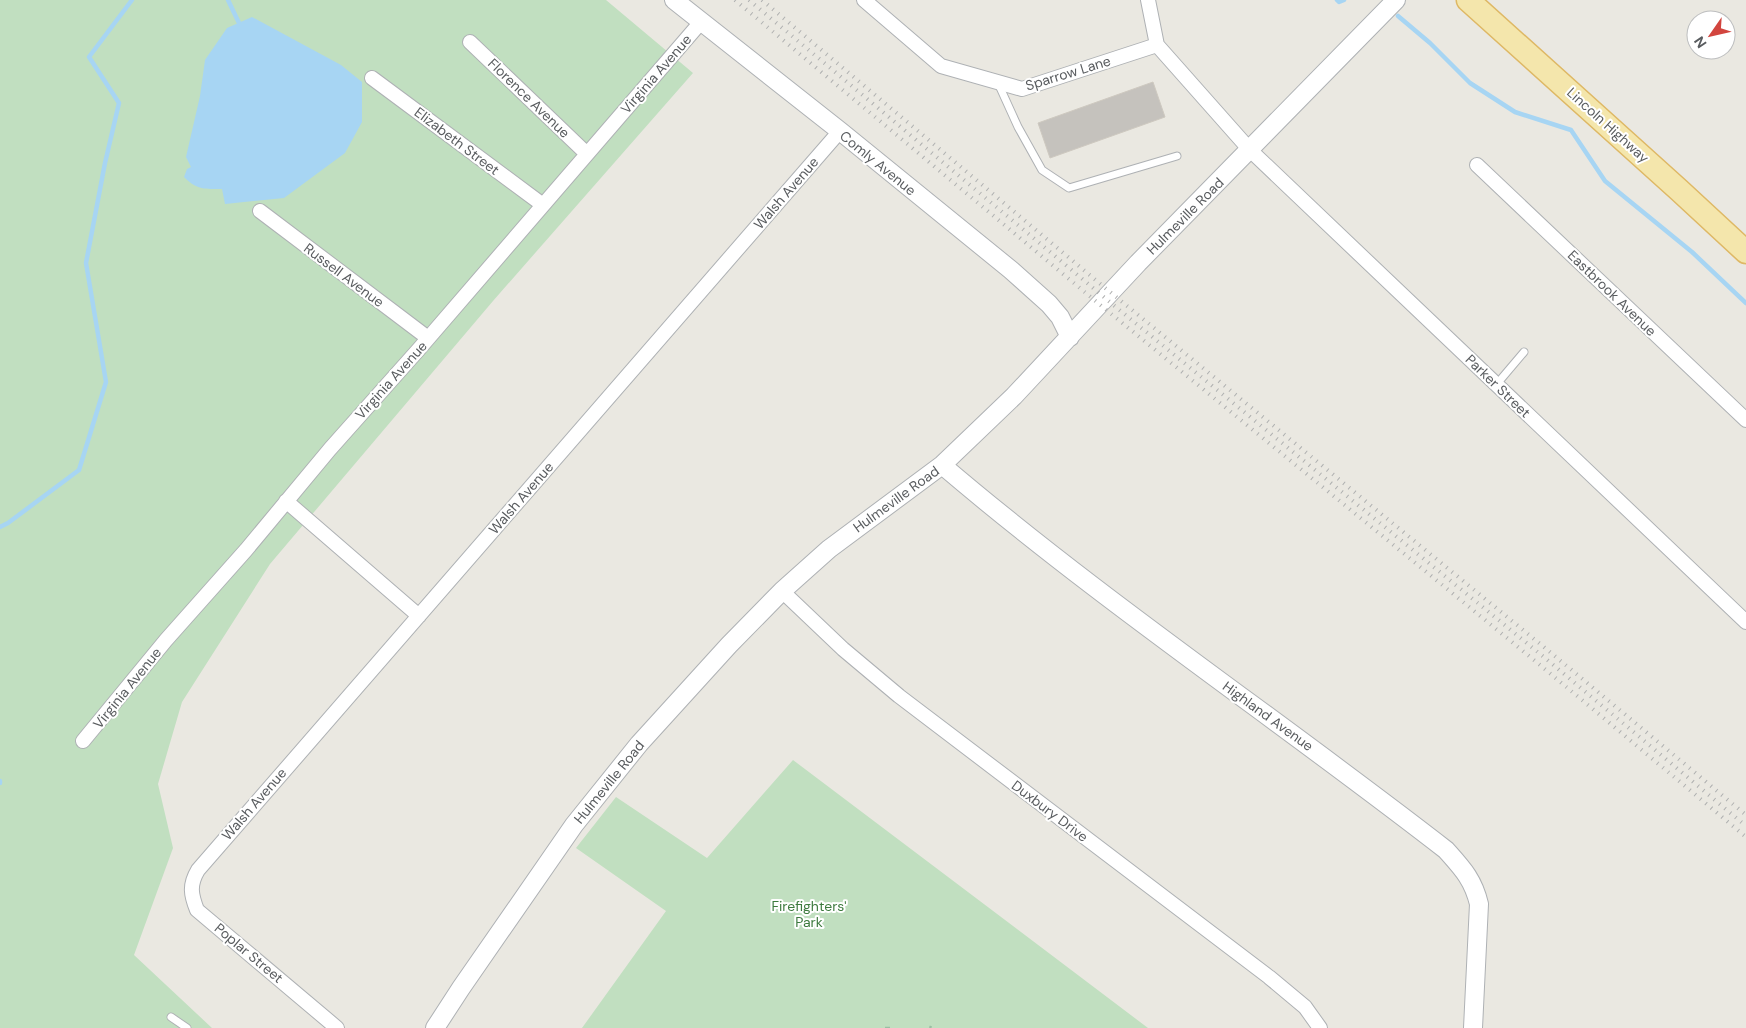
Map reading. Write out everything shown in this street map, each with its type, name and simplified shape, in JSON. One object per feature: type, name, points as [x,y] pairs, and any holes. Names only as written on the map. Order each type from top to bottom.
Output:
[{"type":"main road","name":"Lincoln Highway","points":[[1468,0],[1746,252]]},
{"type":"street","name":"Comly Avenue","points":[[674,0],[840,131],[1011,270],[1049,304],[1060,317],[1070,337]]},
{"type":"street","name":"Sparrow Lane","points":[[864,0],[941,66],[1022,89],[1157,45]]},
{"type":"street","points":[[1148,0],[1157,45],[1250,150]]},
{"type":"street","name":"Hulmeville Road","points":[[436,1028],[461,988],[574,825],[639,744],[729,645],[782,591],[829,548],[942,465],[1014,396],[1138,263],[1396,0]]},
{"type":"street","name":"Virginia Avenue","points":[[84,741],[166,640],[246,550],[286,501],[701,22]]},
{"type":"street","name":"Florence Avenue","points":[[470,42],[587,154]]},
{"type":"street","name":"Elizabeth Street","points":[[372,78],[543,205]]},
{"type":"street","name":"Walsh Avenue","points":[[201,865],[840,131]]},
{"type":"street","name":"Parker Street","points":[[1250,150],[1746,622]]},
{"type":"street","name":"Eastbrook Avenue","points":[[1477,165],[1746,420]]},
{"type":"street","name":"Russell Avenue","points":[[260,211],[428,338]]},
{"type":"street","name":"Highland Avenue","points":[[942,465],[993,508],[1075,572],[1446,850],[1468,875],[1476,889],[1479,904],[1473,1028]]},
{"type":"street","points":[[286,501],[419,616]]},
{"type":"street","name":"Duxbury Drive","points":[[782,591],[843,649],[899,696],[1276,983],[1305,1007],[1320,1028]]},
{"type":"street","name":"Poplar Street","points":[[201,865],[191,885],[192,899],[198,910],[337,1028]]},
{"type":"lane","points":[[998,82],[1018,127],[1042,170],[1069,188],[1177,156]]},
{"type":"lane","points":[[1496,385],[1524,352]]},
{"type":"lane","points":[[171,1016],[187,1028]]},
{"type":"path","points":[[885,1028],[892,1028]]},
{"type":"green space","points":[[0,0],[606,0],[693,73],[493,301],[270,564],[182,702],[158,784],[173,848],[134,955],[212,1028],[0,1028]]},
{"type":"green space","name":"Firefighters' Park","points":[[793,760],[1148,1028],[582,1028],[666,911],[576,848],[616,797],[707,858]]},
{"type":"water","points":[[252,17],[341,65],[362,82],[362,122],[345,153],[284,198],[225,204],[222,189],[201,188],[184,177],[187,169],[191,167],[186,157],[200,96],[205,60],[227,28]]},
{"type":"building","points":[[1153,82],[1165,117],[1050,158],[1038,123]]},
{"type":"waterway","points":[[0,527],[79,470],[106,382],[86,263],[105,163],[119,103],[89,57],[132,0]]},
{"type":"waterway","points":[[228,0],[239,23]]},
{"type":"waterway","points":[[1337,0],[1339,2],[1344,0]]},
{"type":"waterway","points":[[1398,16],[1430,43],[1470,83],[1515,112],[1571,130],[1605,181],[1692,252],[1746,303]]},
{"type":"railway","points":[[735,0],[1093,299],[1540,665],[1746,837]]},
{"type":"railway","points":[[749,0],[1117,308],[1545,658],[1746,826]]},
{"type":"railway","points":[[762,0],[1104,287],[1746,815]]}]
